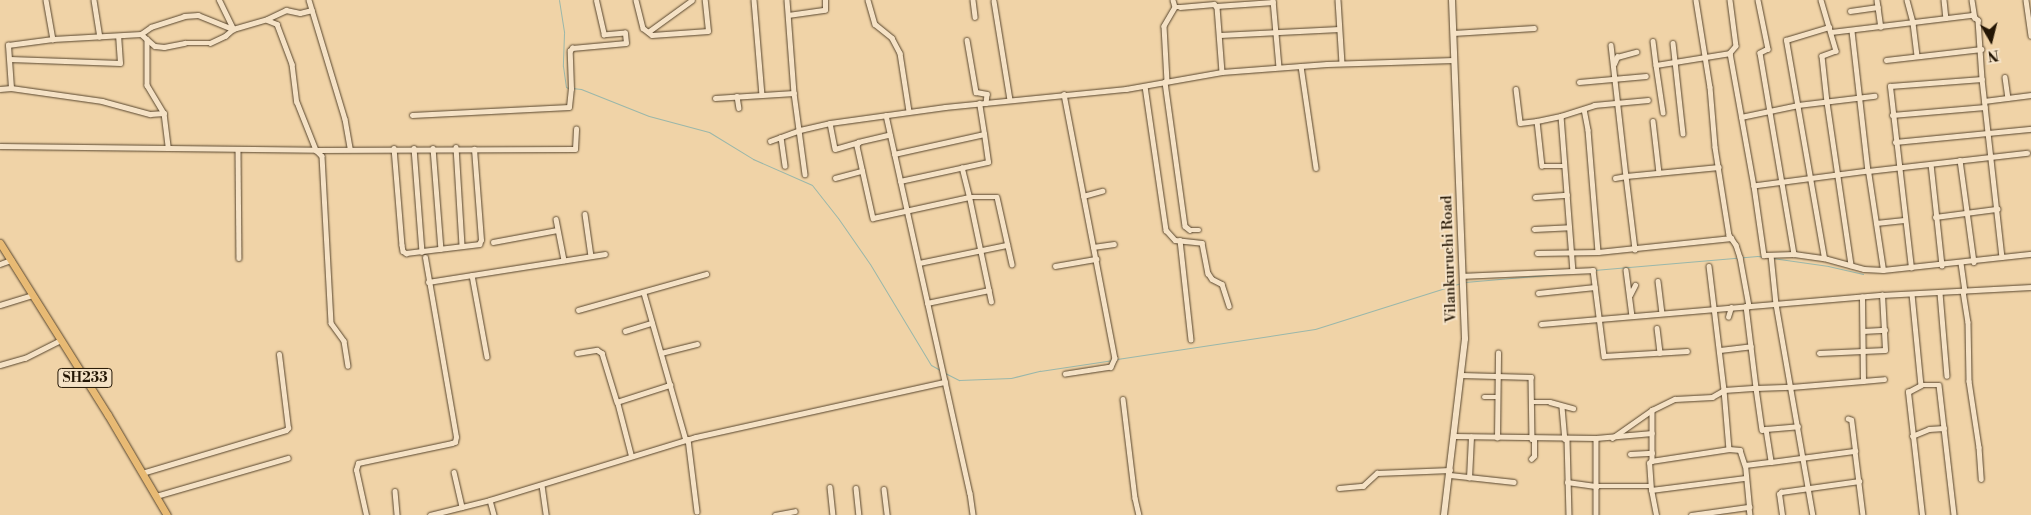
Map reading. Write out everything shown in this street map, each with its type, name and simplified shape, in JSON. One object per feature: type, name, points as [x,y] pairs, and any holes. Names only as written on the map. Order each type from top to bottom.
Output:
[{"type":"main road","name":"SH233","points":[[0,243],[61,340],[166,515]]},
{"type":"street","points":[[46,0],[53,39]]},
{"type":"street","points":[[94,0],[100,37]]},
{"type":"street","points":[[219,0],[233,29]]},
{"type":"street","points":[[309,0],[345,119],[350,148]]},
{"type":"street","points":[[636,0],[642,28],[652,35],[708,31],[705,0]]},
{"type":"street","points":[[648,32],[692,0]]},
{"type":"street","points":[[754,0],[762,95]]},
{"type":"street","points":[[787,0],[794,93],[805,174]]},
{"type":"street","points":[[788,15],[825,10],[825,0]]},
{"type":"street","points":[[868,0],[875,24],[892,38],[900,53],[909,111]]},
{"type":"street","points":[[973,0],[975,17]]},
{"type":"street","points":[[1173,0],[1175,6],[1164,26],[1167,81],[1164,82],[1184,226],[1190,230],[1199,230]]},
{"type":"street","points":[[1338,0],[1342,63]]},
{"type":"street","name":"Vilankuruchi Road","points":[[1444,515],[1465,339],[1452,0]]},
{"type":"street","points":[[1696,0],[1706,58],[1719,167],[1731,238],[1736,245],[1740,258],[1748,306],[1751,346],[1762,430],[1798,426]]},
{"type":"street","points":[[1656,65],[1730,53],[1736,46],[1730,0]]},
{"type":"street","points":[[1758,0],[1768,49],[1760,53],[1768,110],[1794,254]]},
{"type":"street","points":[[1821,0],[1836,51],[1822,56],[1851,264]]},
{"type":"street","points":[[1877,0],[1881,27]]},
{"type":"street","points":[[1906,0],[1913,23],[1917,56]]},
{"type":"street","points":[[1944,0],[1946,18]]},
{"type":"street","points":[[1972,0],[1975,18]]},
{"type":"street","points":[[2026,0],[2031,36]]},
{"type":"street","points":[[412,115],[569,108],[571,87],[570,51],[572,48],[626,44],[625,33],[604,36],[596,1]]},
{"type":"street","points":[[994,1],[1010,100]]},
{"type":"street","points":[[1175,6],[1214,4],[1216,6],[1273,1],[1279,67]]},
{"type":"street","points":[[1216,6],[1222,72]]},
{"type":"street","points":[[1850,11],[1878,7]]},
{"type":"street","points":[[141,34],[155,46],[210,42],[226,36],[233,29],[267,20],[286,10],[300,13],[312,10]]},
{"type":"street","points":[[11,88],[8,45],[53,39],[118,37],[141,34],[151,27],[176,19],[198,15],[233,29]]},
{"type":"street","points":[[1831,32],[1972,15],[1978,20],[1984,101],[2002,257]]},
{"type":"street","points":[[267,20],[277,24],[292,64],[297,102],[316,150],[322,156],[331,323],[344,341],[348,366]]},
{"type":"street","points":[[1824,258],[1786,40],[1829,27]]},
{"type":"street","points":[[1453,33],[1534,28]]},
{"type":"street","points":[[1220,35],[1340,29]]},
{"type":"street","points":[[1852,30],[1868,171],[1883,270]]},
{"type":"street","points":[[10,59],[120,63],[118,37]]},
{"type":"street","points":[[147,39],[148,85],[164,113],[168,147]]},
{"type":"street","points":[[967,40],[976,92],[987,94],[986,103]]},
{"type":"street","points":[[1653,41],[1663,112]]},
{"type":"street","points":[[1673,44],[1683,133]]},
{"type":"street","points":[[1611,45],[1635,249]]},
{"type":"street","points":[[1886,60],[1981,49]]},
{"type":"street","points":[[1613,65],[1617,57],[1636,52]]},
{"type":"street","points":[[1730,53],[1740,117],[1754,186],[1764,255],[1772,257],[1794,254],[1824,258],[1864,269],[1883,270],[1974,262],[2031,254]]},
{"type":"street","points":[[770,141],[800,130],[830,123],[909,111],[1145,86],[1222,72],[1342,63],[1454,60]]},
{"type":"street","points":[[1301,66],[1316,168]]},
{"type":"street","points":[[1580,82],[1646,76]]},
{"type":"street","points":[[2005,78],[2008,98]]},
{"type":"street","points":[[1910,268],[1890,86],[1982,79]]},
{"type":"street","points":[[1145,86],[1166,230],[1175,240],[1202,243],[1208,273],[1212,279],[1222,284],[1229,306]]},
{"type":"street","points":[[0,89],[11,88],[102,101],[150,114],[164,113]]},
{"type":"street","points":[[1516,90],[1520,123],[1561,116],[1617,102],[1648,100]]},
{"type":"street","points":[[715,98],[794,93]]},
{"type":"street","points":[[1064,94],[1115,360],[1111,367],[1066,374]]},
{"type":"street","points":[[1984,101],[2031,95]]},
{"type":"street","points":[[737,96],[739,108]]},
{"type":"street","points":[[1740,117],[1798,105],[1874,96]]},
{"type":"street","points":[[900,181],[989,161],[979,103]]},
{"type":"street","points":[[1892,116],[1985,107]]},
{"type":"street","points":[[1584,109],[1588,130],[1598,252]]},
{"type":"street","points":[[886,115],[970,493],[973,515]]},
{"type":"street","points":[[1561,116],[1573,271]]},
{"type":"street","points":[[1537,121],[1542,166],[1564,166]]},
{"type":"street","points":[[1653,121],[1659,173]]},
{"type":"street","points":[[830,123],[835,148],[890,135]]},
{"type":"street","points":[[0,146],[316,150],[456,147],[474,149],[574,149],[576,129]]},
{"type":"street","points":[[1895,142],[2031,129]]},
{"type":"street","points":[[894,154],[984,134]]},
{"type":"street","points":[[781,137],[785,166]]},
{"type":"street","points":[[859,142],[857,146],[872,218],[969,197],[997,197],[1012,264]]},
{"type":"street","points":[[456,147],[462,246]]},
{"type":"street","points":[[394,148],[403,250],[406,253],[476,245],[481,240],[474,149]]},
{"type":"street","points":[[414,148],[422,252]]},
{"type":"street","points":[[433,148],[440,249]]},
{"type":"street","points":[[238,149],[239,258]]},
{"type":"street","points":[[1754,186],[1898,167],[2027,154]]},
{"type":"street","points":[[1960,160],[1974,262]]},
{"type":"street","points":[[1931,164],[1935,216],[1942,265]]},
{"type":"street","points":[[1615,178],[1719,167]]},
{"type":"street","points":[[962,168],[991,302]]},
{"type":"street","points":[[835,178],[862,171]]},
{"type":"street","points":[[1084,196],[1102,191]]},
{"type":"street","points":[[1535,197],[1567,195]]},
{"type":"street","points":[[1935,216],[1997,209]]},
{"type":"street","points":[[585,214],[591,256]]},
{"type":"street","points":[[556,219],[564,260]]},
{"type":"street","points":[[1876,224],[1904,220]]},
{"type":"street","points":[[1534,229],[1569,227]]},
{"type":"street","points":[[494,242],[558,230]]},
{"type":"street","points":[[1537,253],[1571,254],[1598,252],[1731,238]]},
{"type":"street","points":[[1180,240],[1191,339]]},
{"type":"street","points":[[1093,248],[1114,244]]},
{"type":"street","points":[[919,264],[1007,245]]},
{"type":"street","points":[[428,282],[605,254]]},
{"type":"street","points":[[1772,257],[1776,304],[1813,515]]},
{"type":"street","points":[[366,515],[356,470],[358,463],[452,443],[455,442],[456,438],[424,258]]},
{"type":"street","points":[[1055,266],[1096,259]]},
{"type":"street","points":[[0,264],[11,260]]},
{"type":"street","points":[[1961,263],[1968,322],[1969,381],[1979,447],[1981,479]]},
{"type":"street","points":[[1709,266],[1720,350],[1729,449]]},
{"type":"street","points":[[1626,270],[1632,316]]},
{"type":"street","points":[[1462,281],[1573,271],[1593,271],[1604,356],[1687,351]]},
{"type":"street","points":[[472,274],[487,357]]},
{"type":"street","points":[[578,310],[644,293],[706,274]]},
{"type":"street","points":[[1658,281],[1662,313]]},
{"type":"street","points":[[1630,296],[1636,285]]},
{"type":"street","points":[[1538,293],[1595,287]]},
{"type":"street","points":[[1540,324],[1882,295],[2031,287]]},
{"type":"street","points":[[927,303],[989,290]]},
{"type":"street","points":[[644,293],[687,440],[696,511]]},
{"type":"street","points":[[1940,293],[1947,376]]},
{"type":"street","points":[[1912,294],[1921,386]]},
{"type":"street","points":[[0,305],[32,295]]},
{"type":"street","points":[[1819,353],[1885,350],[1882,295]]},
{"type":"street","points":[[1862,297],[1863,380]]},
{"type":"street","points":[[1728,317],[1731,307]]},
{"type":"street","points":[[625,331],[652,323]]},
{"type":"street","points":[[1657,328],[1660,353]]},
{"type":"street","points":[[1863,331],[1885,330]]},
{"type":"street","points":[[0,365],[25,358],[61,340]]},
{"type":"street","points":[[661,353],[698,344]]},
{"type":"street","points":[[1720,350],[1751,346]]},
{"type":"street","points":[[577,353],[597,350],[602,353],[631,456]]},
{"type":"street","points":[[1497,438],[1498,353]]},
{"type":"street","points":[[142,473],[286,430],[288,428],[279,355]]},
{"type":"street","points":[[1461,375],[1531,377],[1534,456],[1531,459]]},
{"type":"street","points":[[1612,438],[1652,410],[1675,399],[1712,397],[1724,390],[1791,387],[1884,379]]},
{"type":"street","points":[[430,515],[452,512],[462,507],[687,440],[945,382]]},
{"type":"street","points":[[617,402],[670,385]]},
{"type":"street","points":[[1922,515],[1908,392],[1921,386],[1939,385],[1954,515]]},
{"type":"street","points":[[1484,398],[1498,397]]},
{"type":"street","points":[[1123,399],[1135,498],[1139,515]]},
{"type":"street","points":[[1532,402],[1550,402],[1562,407],[1573,408]]},
{"type":"street","points":[[1562,407],[1566,439],[1568,515]]},
{"type":"street","points":[[1652,410],[1652,461],[1649,463],[1650,488],[1656,515]]},
{"type":"street","points":[[1848,419],[1851,420],[1863,515]]},
{"type":"street","points":[[1912,436],[1929,430],[1944,428]]},
{"type":"street","points":[[1766,429],[1771,462]]},
{"type":"street","points":[[1454,436],[1566,439],[1612,438],[1652,434]]},
{"type":"street","points":[[1468,478],[1471,437]]},
{"type":"street","points":[[1596,438],[1596,515]]},
{"type":"street","points":[[1652,461],[1729,449],[1740,450],[1745,465],[1750,515]]},
{"type":"street","points":[[1745,465],[1855,451]]},
{"type":"street","points":[[1630,454],[1652,453]]},
{"type":"street","points":[[156,496],[288,458]]},
{"type":"street","points":[[454,472],[462,507]]},
{"type":"street","points":[[1339,488],[1362,486],[1377,473],[1450,473],[1468,478],[1514,482]]},
{"type":"street","points":[[1567,482],[1597,486],[1650,488],[1745,478]]},
{"type":"street","points":[[1782,515],[1780,494],[1784,491],[1859,481]]},
{"type":"street","points":[[542,484],[546,515]]},
{"type":"street","points":[[830,487],[833,515]]},
{"type":"street","points":[[856,488],[859,515]]},
{"type":"street","points":[[884,489],[887,515]]},
{"type":"street","points":[[395,491],[397,515]]},
{"type":"street","points":[[490,500],[494,515]]},
{"type":"street","points":[[1691,515],[1749,507]]},
{"type":"street","points":[[775,515],[795,511]]},
{"type":"waterway","points":[[559,0],[564,33],[563,66],[566,87],[568,88]]},
{"type":"waterway","points":[[572,88],[581,89],[649,116],[709,132],[753,159],[812,185],[870,264],[931,365],[942,371]]},
{"type":"waterway","points":[[1594,270],[1757,256],[1769,257]]},
{"type":"waterway","points":[[1773,258],[1828,266],[1863,274]]},
{"type":"waterway","points":[[1465,282],[1570,273]]},
{"type":"waterway","points":[[1117,359],[1315,329],[1461,283]]},
{"type":"waterway","points":[[945,373],[959,380],[1011,378],[1040,371],[1113,360]]}]
